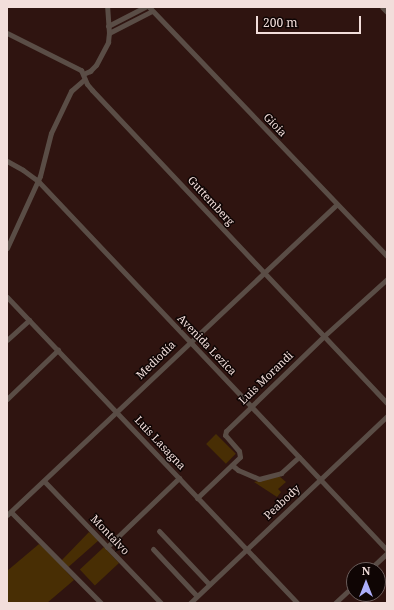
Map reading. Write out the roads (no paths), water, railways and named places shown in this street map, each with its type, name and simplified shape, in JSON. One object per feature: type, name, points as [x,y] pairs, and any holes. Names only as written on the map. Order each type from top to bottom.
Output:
[{"type":"street","points":[[7,248],[38,181],[44,166],[51,133],[71,91],[99,60],[108,42],[109,33],[107,7]]},
{"type":"street","points":[[108,26],[145,7]]},
{"type":"street","points":[[382,7],[387,12]]},
{"type":"street","points":[[109,33],[150,9]]},
{"type":"street","name":"Gioia","points":[[150,9],[387,256]]},
{"type":"street","name":"Guttemberg","points":[[7,33],[78,68],[92,90],[387,403]]},
{"type":"street","name":"Avenida Lezica","points":[[7,160],[30,174],[38,181],[387,550]]},
{"type":"street","name":"Mediodía","points":[[9,513],[44,482],[337,204]]},
{"type":"street","name":"Luis Morandi","points":[[197,498],[240,457],[240,453],[225,433],[324,336],[387,279]]},
{"type":"street","name":"Luis Lasagna","points":[[7,297],[297,603]]},
{"type":"street","points":[[7,340],[29,320]]},
{"type":"street","points":[[7,399],[58,350]]},
{"type":"street","name":"Peabody","points":[[190,603],[387,416]]},
{"type":"street","points":[[232,465],[238,470],[259,479],[281,473],[299,457]]},
{"type":"street","points":[[107,547],[179,478]]},
{"type":"street","name":"Montalvo","points":[[44,482],[161,603]]},
{"type":"street","points":[[9,513],[101,603]]},
{"type":"street","points":[[159,531],[209,584]]},
{"type":"street","points":[[152,549],[197,596]]},
{"type":"street","points":[[377,562],[387,553]]},
{"type":"street","points":[[335,603],[346,593]]}]
